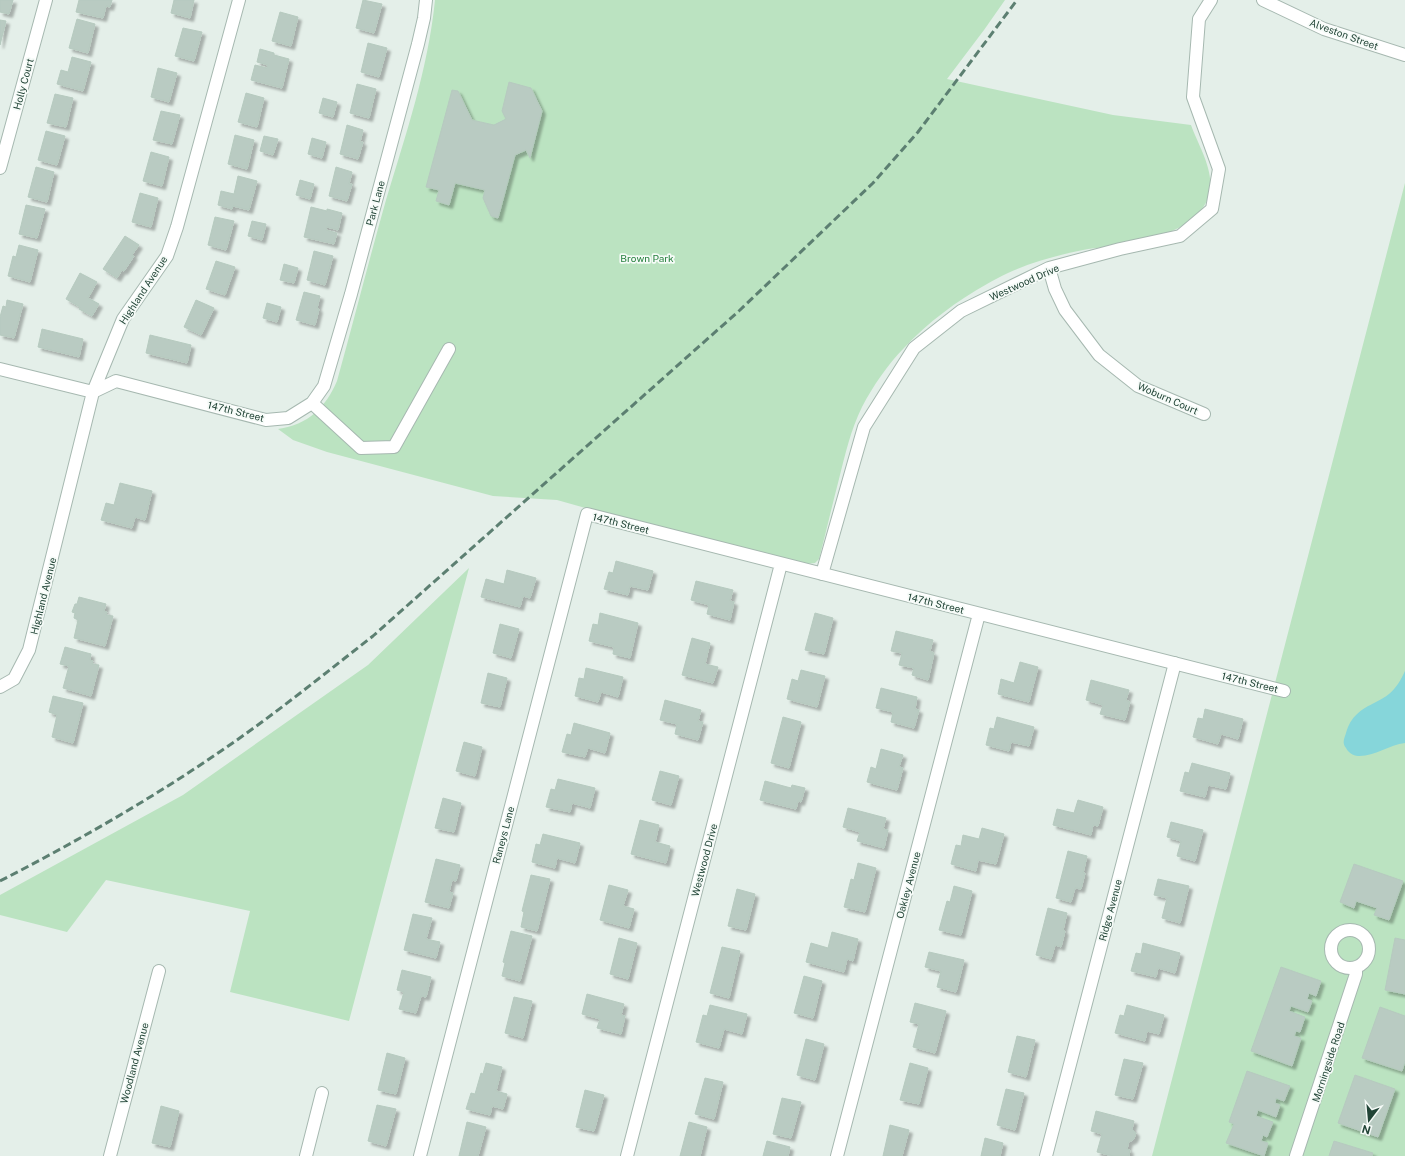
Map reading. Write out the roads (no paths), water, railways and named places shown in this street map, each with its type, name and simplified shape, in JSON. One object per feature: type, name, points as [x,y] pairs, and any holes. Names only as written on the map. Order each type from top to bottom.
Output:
[{"type":"street","name":"Holly Court","points":[[0,168],[46,0]]},
{"type":"street","name":"Highland Avenue","points":[[0,687],[14,679],[29,650],[93,392],[123,319],[167,256],[177,227],[239,0]]},
{"type":"street","name":"Park Lane","points":[[312,403],[324,386],[351,294],[418,44],[424,18],[426,0]]},
{"type":"street","name":"Westwood Drive","points":[[822,574],[864,426],[914,348],[961,311],[1049,268],[1120,249],[1180,236],[1212,209],[1219,169],[1193,98],[1199,19],[1211,0]]},
{"type":"street","name":"Alveston Street","points":[[1263,0],[1324,29],[1405,55]]},
{"type":"street","name":"Woburn Court","points":[[1049,268],[1055,289],[1065,310],[1099,355],[1138,386],[1204,414]]},
{"type":"street","points":[[312,403],[361,448],[394,447],[449,348]]},
{"type":"street","points":[[0,368],[93,392]]},
{"type":"street","name":"147th Street","points":[[93,392],[116,381],[266,420],[288,418],[312,403]]},
{"type":"street","name":"147th Street","points":[[587,514],[1284,691]]},
{"type":"street","name":"Raneys Lane","points":[[420,1156],[587,514]]},
{"type":"street","name":"Westwood Drive","points":[[627,1156],[781,564]]},
{"type":"street","name":"Oakley Avenue","points":[[837,1156],[979,614]]},
{"type":"street","name":"Ridge Avenue","points":[[1046,1156],[1175,663]]},
{"type":"street","name":"Morningside Road","points":[[1296,1156],[1334,1045],[1356,974],[1356,967]]},
{"type":"street","name":"Woodland Avenue","points":[[110,1156],[159,971]]},
{"type":"street","points":[[306,1156],[322,1093]]},
{"type":"water","points":[[1405,671],[1405,743],[1369,755],[1356,756],[1351,754],[1345,746],[1344,739],[1353,718],[1370,705],[1392,692]]},
{"type":"railway","points":[[0,881],[113,819],[195,769],[298,695],[373,636],[740,310],[873,183],[918,132],[1017,0]]},
{"type":"park label","name":"Brown Park","points":[[647,258]]}]
